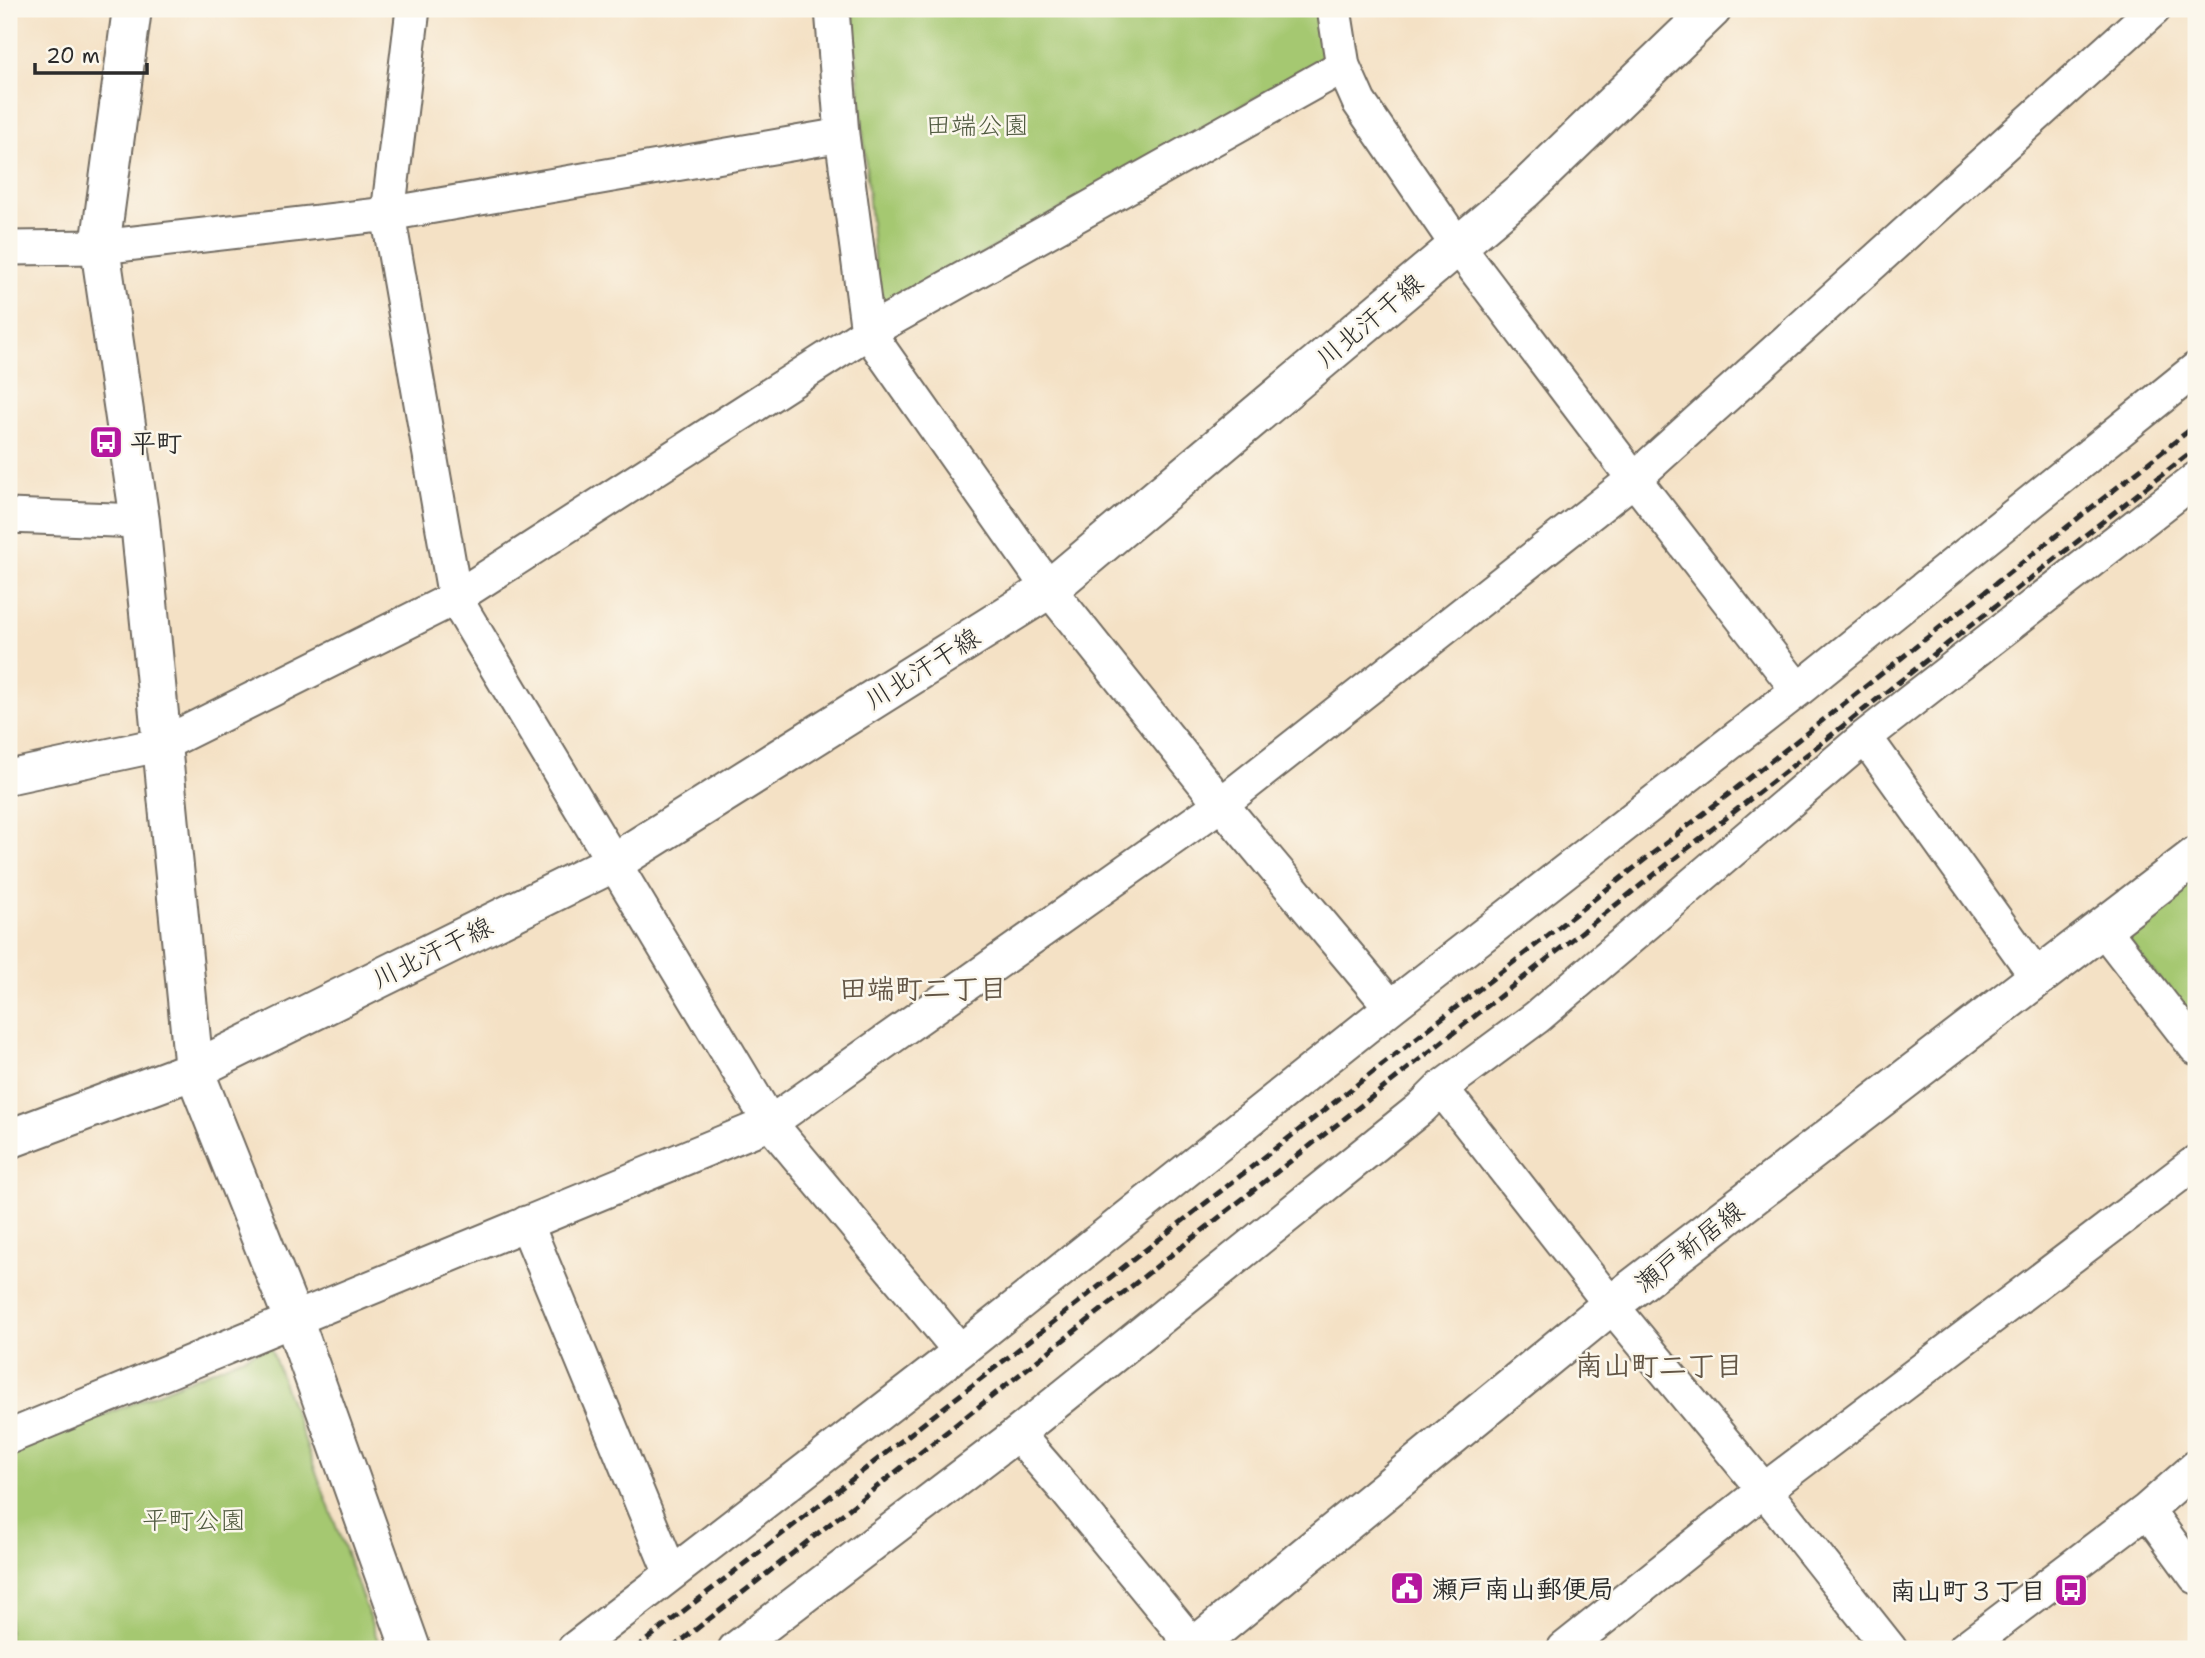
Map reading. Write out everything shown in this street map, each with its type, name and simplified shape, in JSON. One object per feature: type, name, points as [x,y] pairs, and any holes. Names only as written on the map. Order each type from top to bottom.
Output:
[{"type":"street","points":[[132,9],[100,247],[140,521],[194,1070],[294,1321],[411,1649]]},
{"type":"street","points":[[413,9],[388,214],[455,598],[770,1123],[960,1351]]},
{"type":"street","points":[[832,9],[842,135],[868,332],[1049,589],[1221,804],[1391,1007]]},
{"type":"street","points":[[1334,9],[1343,66],[1359,102],[1457,245],[1798,690]]},
{"type":"street","name":"川北汗干線","points":[[9,1139],[194,1070],[613,863],[1049,589],[1523,191],[1712,9]]},
{"type":"street","points":[[9,1437],[770,1123],[1221,804],[1634,479],[2154,9]]},
{"type":"street","points":[[9,777],[163,744],[455,598],[868,332],[1343,66]]},
{"type":"street","points":[[9,248],[100,247],[388,214],[842,135]]},
{"type":"street","points":[[574,1649],[960,1351],[1391,1007],[1798,690],[2196,369]]},
{"type":"street","points":[[734,1649],[1017,1434],[1410,1117],[1441,1088],[1537,1017],[1865,737],[2196,479]]},
{"type":"street","points":[[9,516],[140,521]]},
{"type":"street","points":[[1865,737],[2037,977]]},
{"type":"street","name":"瀬戸新居線","points":[[1194,1649],[1611,1305],[2196,856]]},
{"type":"street","points":[[2102,927],[2196,1048]]},
{"type":"street","points":[[1441,1088],[1611,1305],[1764,1490],[1890,1649]]},
{"type":"street","points":[[1564,1649],[1764,1490],[2196,1162]]},
{"type":"street","points":[[526,1223],[671,1574]]},
{"type":"street","points":[[1017,1434],[1073,1498],[1194,1649]]},
{"type":"street","points":[[1964,1649],[2147,1510],[2196,1467]]},
{"type":"street","points":[[2147,1510],[2196,1577]]},
{"type":"green space","name":"田端公園","points":[[852,9],[1318,9],[1325,58],[879,313]]},
{"type":"green space","points":[[2196,873],[2196,1027],[2124,935]]},
{"type":"green space","name":"平町公園","points":[[270,1346],[381,1649],[9,1649],[9,1455]]},
{"type":"railway","points":[[635,1649],[1794,743],[2196,425]]},
{"type":"railway","points":[[671,1649],[2196,448]]},
{"type":"place","name":"平町","points":[[106,442]]},
{"type":"place","name":"瀬戸南山郵便局","points":[[1407,1588]]},
{"type":"place","name":"南山町３丁目","points":[[2071,1590]]},
{"type":"district","name":"田端町二丁目","points":[[923,988]]},
{"type":"district","name":"南山町二丁目","points":[[1659,1365]]}]
